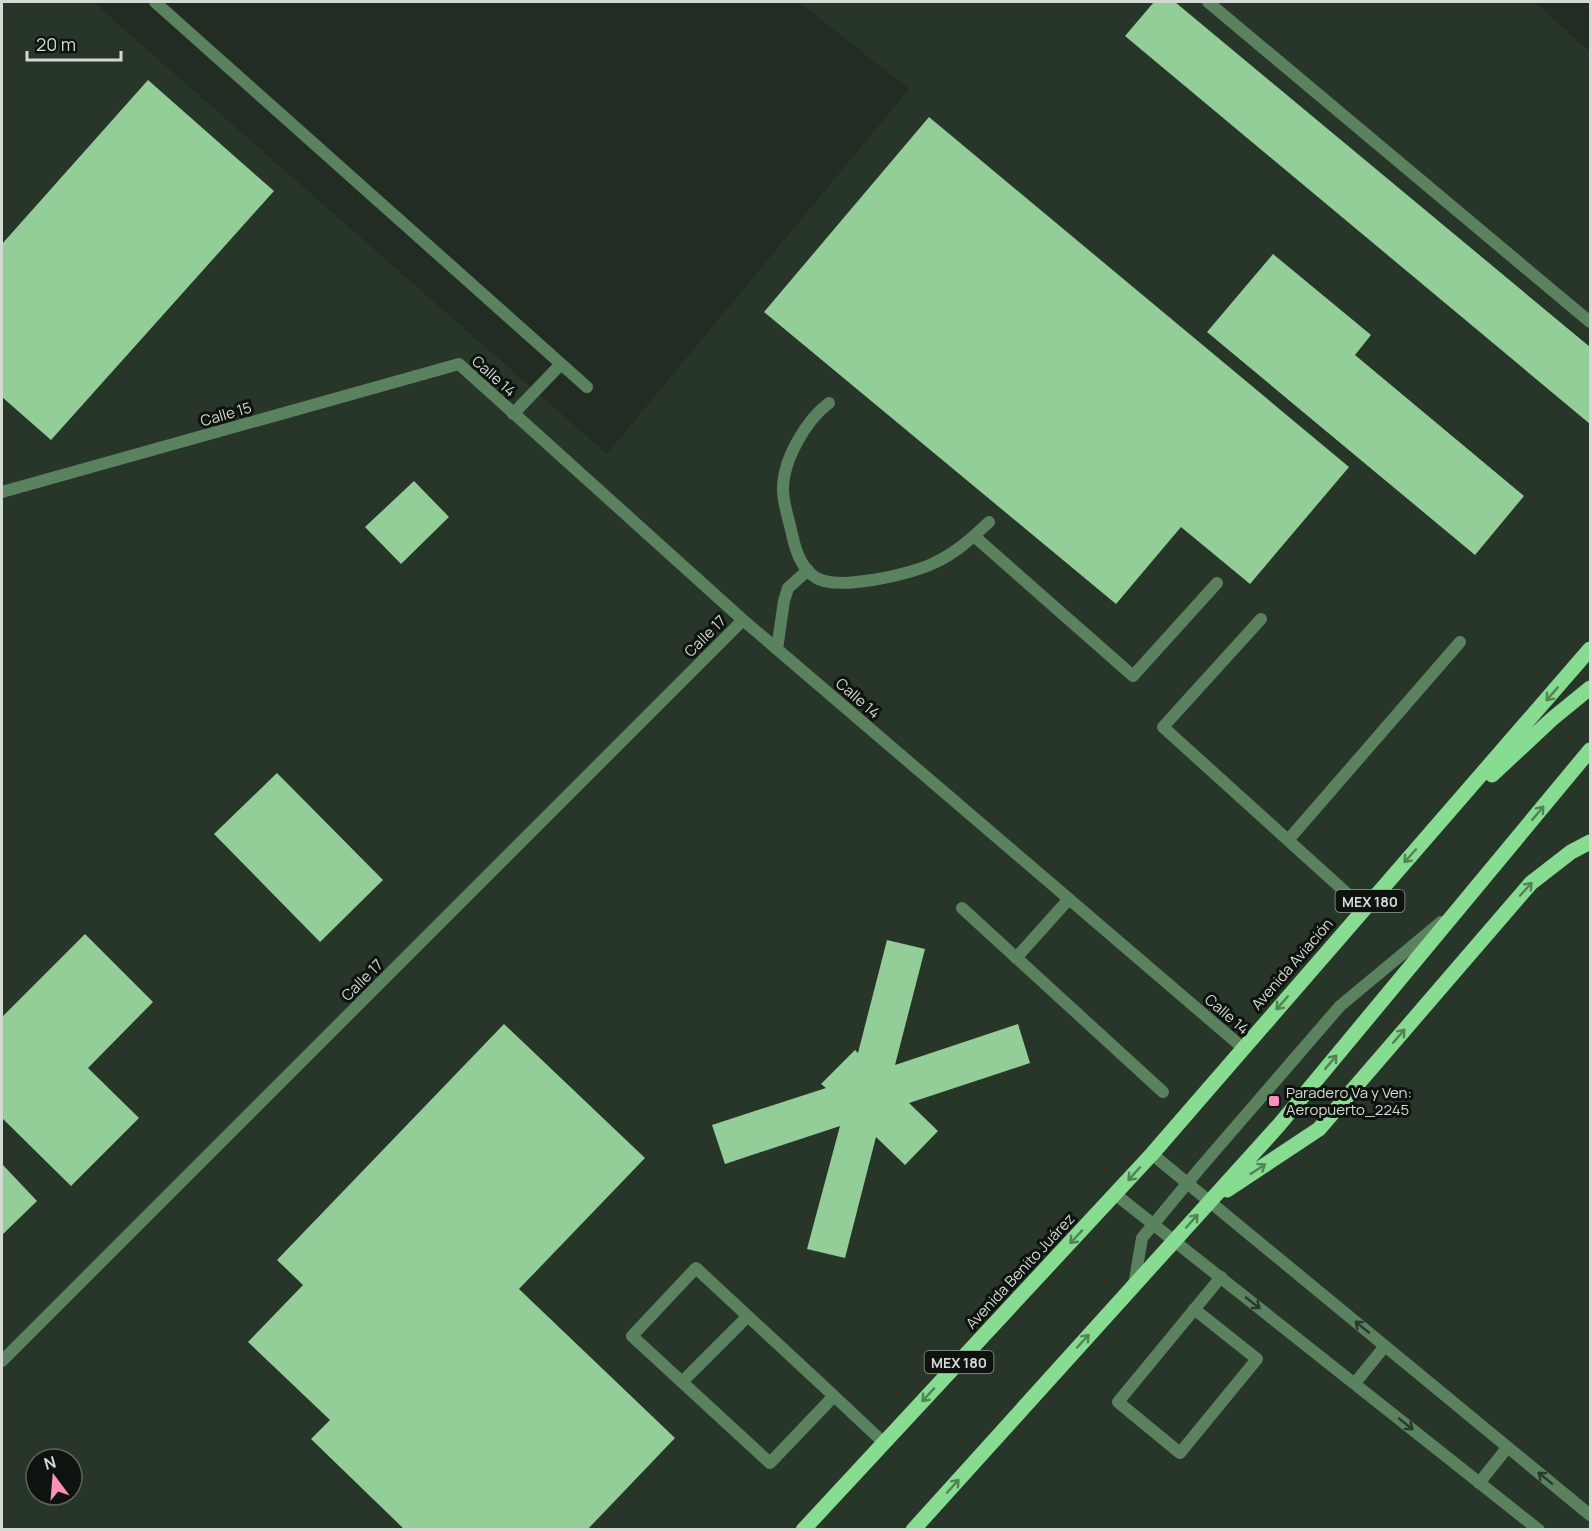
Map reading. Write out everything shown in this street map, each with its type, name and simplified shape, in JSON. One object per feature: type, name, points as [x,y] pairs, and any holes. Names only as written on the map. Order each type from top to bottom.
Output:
[{"type":"main road","name":"Avenida Aviación","points":[[1115,1194],[1590,649]]},
{"type":"main road","points":[[1426,837],[1552,719],[1590,688]]},
{"type":"main road","points":[[913,1530],[1279,1125],[1590,750]]},
{"type":"main road","points":[[1209,1202],[1319,1129],[1531,883],[1571,852],[1590,842]]},
{"type":"main road","name":"Avenida Benito Juárez","points":[[803,1530],[1115,1194]]},
{"type":"street","points":[[155,2],[587,387]]},
{"type":"street","points":[[1208,2],[1590,322]]},
{"type":"street","name":"Calle 14","points":[[459,364],[743,620],[1243,1048]]},
{"type":"street","name":"Calle 15","points":[[2,492],[459,364]]},
{"type":"street","points":[[513,414],[561,364]]},
{"type":"street","points":[[829,403],[815,414],[803,432],[792,453],[783,488],[794,544],[801,561],[816,578],[836,582],[906,573],[933,564],[960,548],[989,522]]},
{"type":"street","points":[[974,536],[1133,676],[1217,583]]},
{"type":"street","points":[[777,649],[788,588],[808,570]]},
{"type":"street","points":[[1261,618],[1163,727],[1363,908]]},
{"type":"street","name":"Calle 17","points":[[2,1361],[743,620]]},
{"type":"street","points":[[1289,839],[1461,642]]},
{"type":"street","points":[[1016,958],[1069,899]]},
{"type":"street","points":[[1134,1285],[1142,1238],[1188,1183],[1341,1006],[1460,906]]},
{"type":"street","points":[[962,908],[1163,1092]]},
{"type":"street","points":[[1152,1154],[1590,1515]]},
{"type":"street","points":[[1115,1194],[1539,1530]]},
{"type":"street","points":[[834,1396],[770,1463],[632,1336],[696,1268],[834,1396],[884,1443]]},
{"type":"street","points":[[1194,1309],[1257,1359],[1180,1453],[1118,1402],[1194,1309],[1221,1277]]},
{"type":"street","points":[[682,1382],[748,1316]]},
{"type":"street","points":[[1355,1383],[1385,1346]]},
{"type":"street","points":[[1479,1483],[1507,1448]]},
{"type":"shaded area","points":[[2,2],[93,2],[607,454],[909,89],[799,2],[1535,2],[1590,52],[1590,1529],[2,1530]]},
{"type":"building","points":[[1154,2],[1175,2],[1590,347],[1590,424],[1125,36]]},
{"type":"building","points":[[148,80],[274,191],[51,440],[2,397],[2,244]]},
{"type":"building","points":[[929,117],[1349,467],[1250,584],[1181,527],[1116,604],[764,312]]},
{"type":"building","points":[[1273,254],[1371,335],[1355,355],[1524,496],[1475,555],[1207,332]]},
{"type":"building","points":[[414,481],[449,517],[401,564],[365,527]]},
{"type":"building","points":[[277,773],[383,880],[320,942],[214,834]]},
{"type":"building","points":[[85,934],[153,1002],[88,1068],[139,1118],[71,1186],[2,1118],[2,1017]]},
{"type":"building","points":[[887,940],[925,949],[895,1065],[1018,1024],[1030,1063],[909,1103],[938,1131],[905,1165],[876,1137],[845,1258],[807,1249],[840,1126],[725,1164],[712,1125],[826,1088],[821,1084],[855,1050],[858,1053]]},
{"type":"building","points":[[504,1024],[645,1158],[519,1289],[675,1438],[587,1530],[405,1530],[311,1439],[330,1420],[248,1342],[303,1285],[277,1260]]},
{"type":"building","points":[[2,1164],[37,1201],[2,1235]]},
{"type":"place","name":"Paradero Va y Ven: Aeropuerto_2245","points":[[1274,1101]]}]
